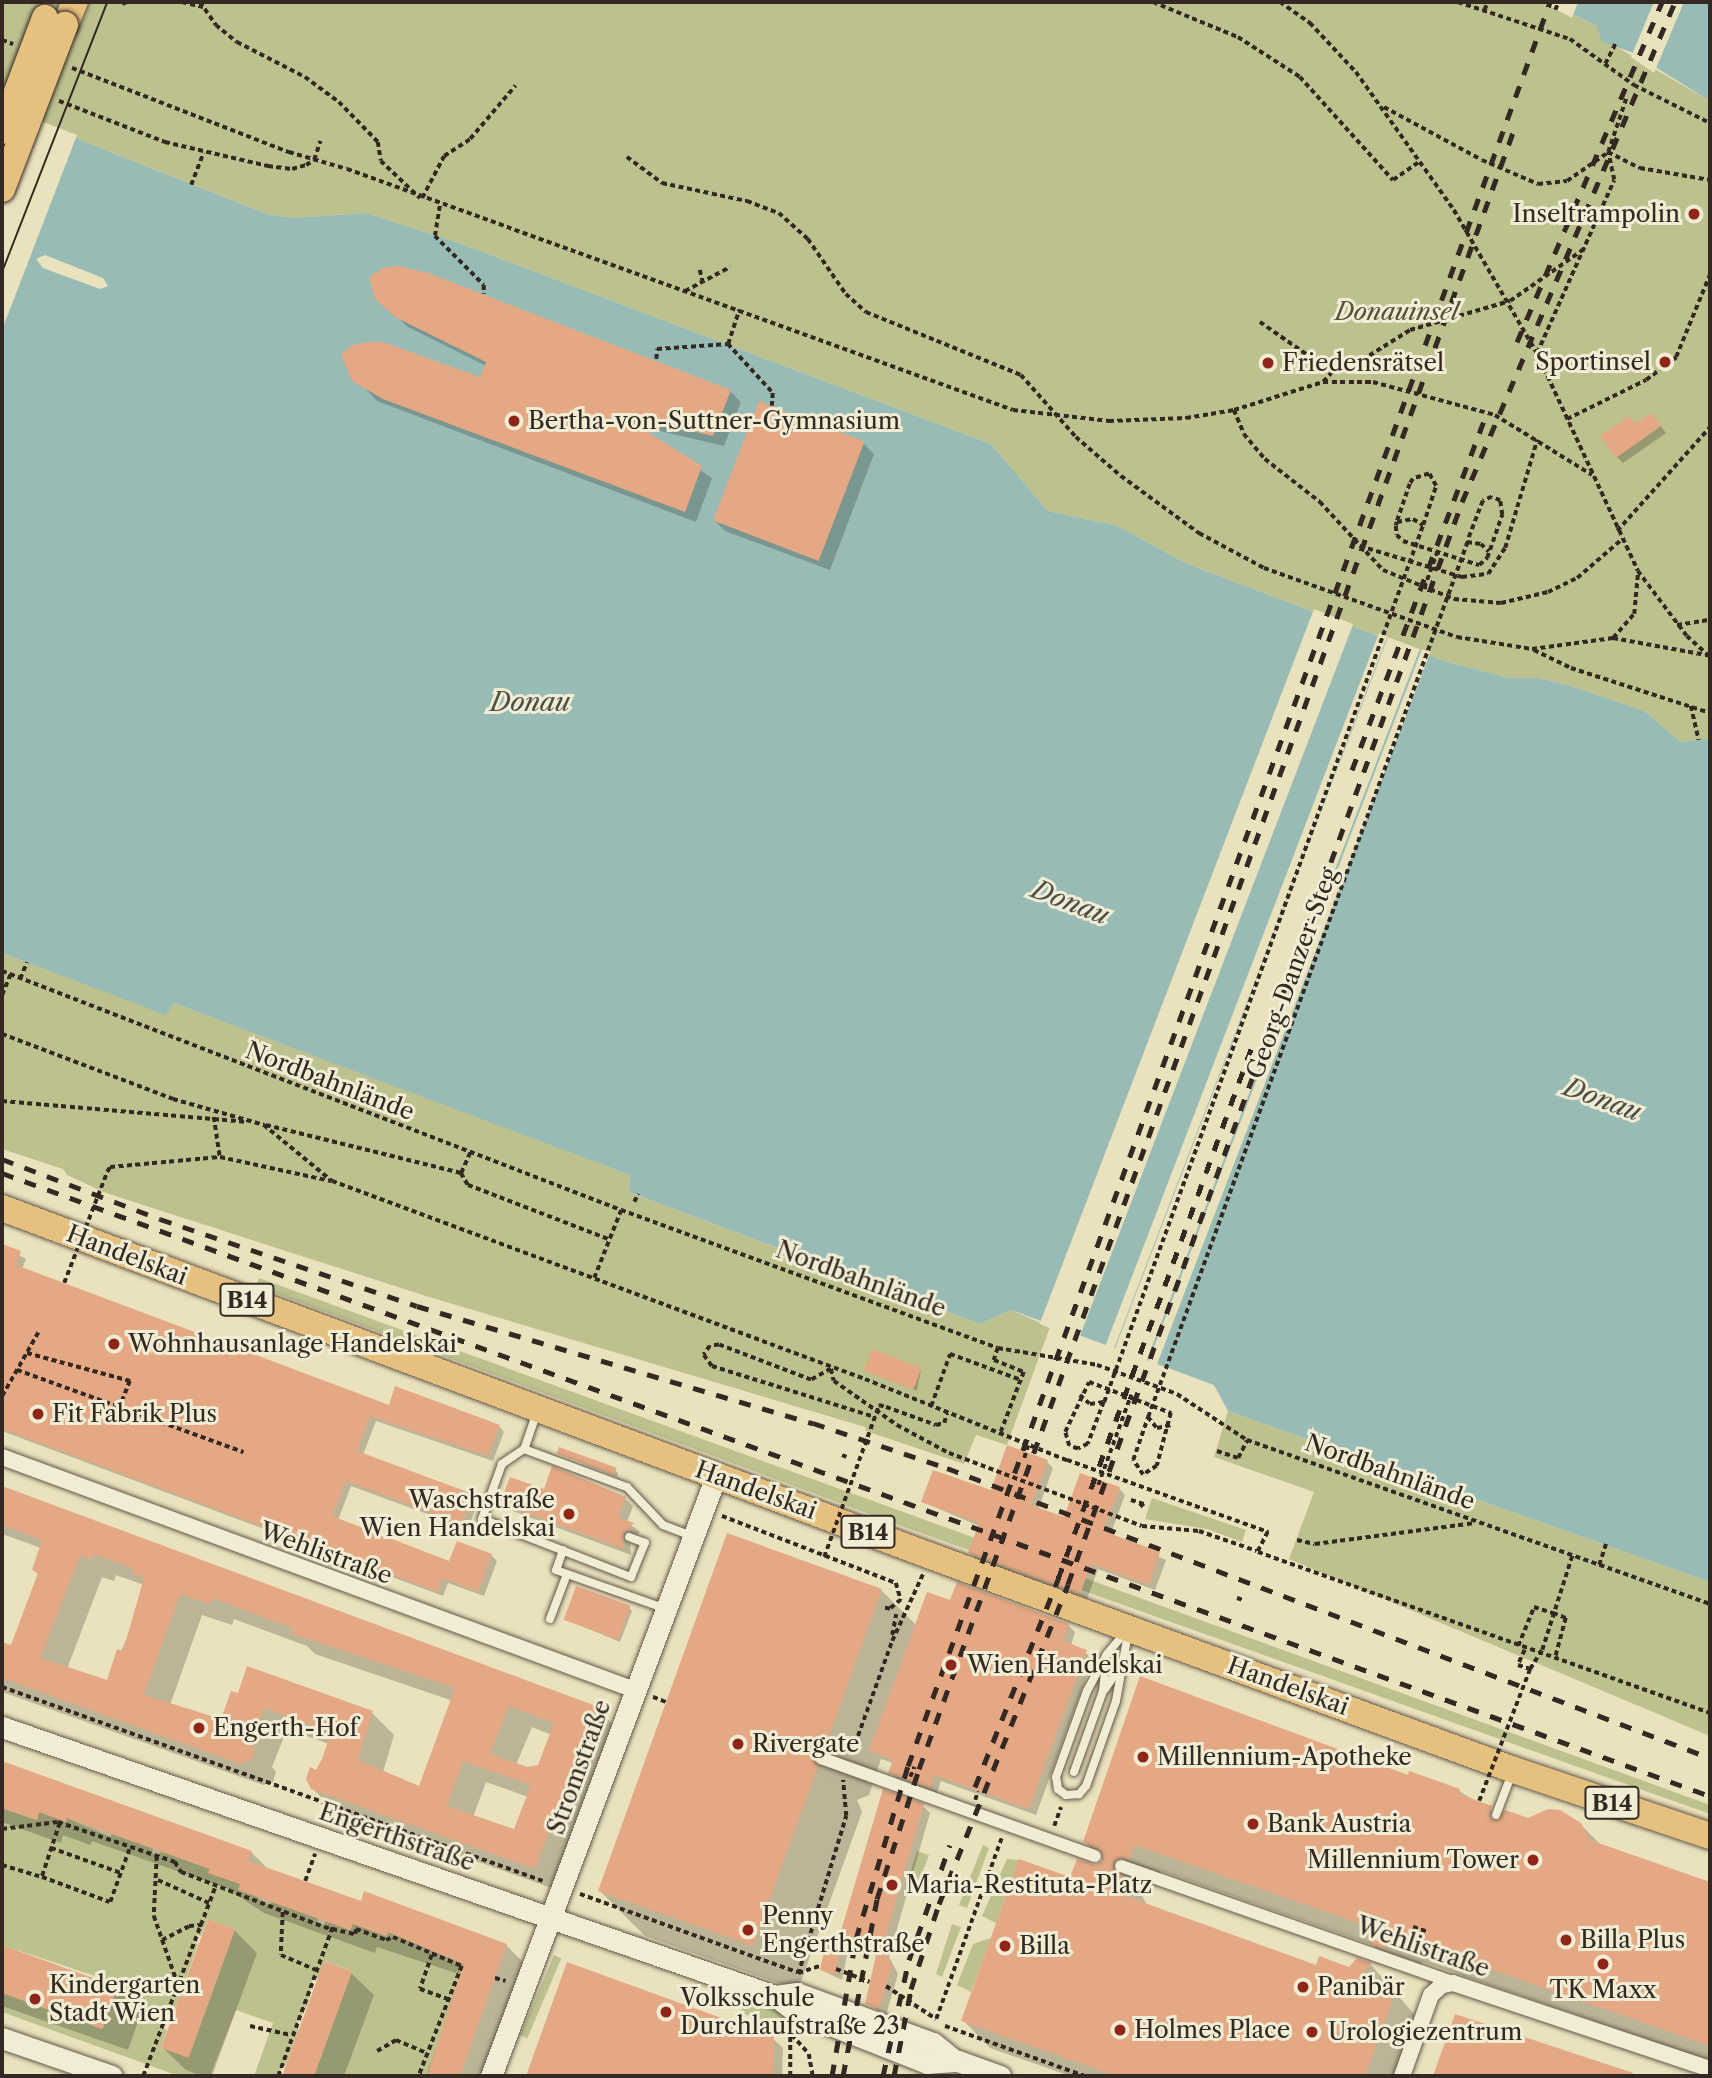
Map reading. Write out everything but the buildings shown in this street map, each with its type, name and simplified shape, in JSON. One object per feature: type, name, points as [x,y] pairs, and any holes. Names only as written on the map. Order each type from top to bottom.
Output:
[{"type":"main road","points":[[2,131],[59,12]]},
{"type":"main road","points":[[2,189],[59,12]]},
{"type":"main road","name":"Handelskai","points":[[2,1208],[928,1555],[1514,1770],[1710,1836]]},
{"type":"street","name":"Wehlistraße","points":[[2,1457],[635,1690]]},
{"type":"street","name":"Stromstraße","points":[[491,2076],[716,1476]]},
{"type":"street","name":"Engerthstraße","points":[[2,1727],[552,1916],[775,1996],[795,2011],[927,2063],[954,2060],[1000,2076]]},
{"type":"street","points":[[821,1758],[1095,1856]]},
{"type":"street","name":"Wehlistraße","points":[[1121,1866],[1459,1985],[1710,2069]]},
{"type":"street","points":[[1402,2076],[1431,1995],[1442,1985],[1459,1985]]},
{"type":"street","points":[[2,2038],[113,2076]]},
{"type":"lane","points":[[538,1409],[524,1448],[502,1464],[482,1519],[631,1577],[645,1543],[629,1536]]},
{"type":"lane","points":[[524,1448],[627,1487],[663,1525],[693,1537]]},
{"type":"lane","points":[[494,1485],[506,1489]]},
{"type":"lane","points":[[563,1550],[556,1570],[666,1609]]},
{"type":"lane","points":[[550,1619],[568,1574]]},
{"type":"lane","points":[[1129,1628],[1126,1660],[1086,1786],[1075,1796],[1066,1795],[1058,1789],[1056,1777],[1087,1691],[1107,1654],[1129,1628]]},
{"type":"lane","points":[[1074,1772],[1103,1691],[1107,1654]]},
{"type":"lane","points":[[1103,1691],[1126,1660]]},
{"type":"lane","points":[[1496,1815],[1514,1770]]},
{"type":"path","points":[[122,4],[127,2]]},
{"type":"path","points":[[182,2],[202,4],[237,41],[305,77],[339,102],[378,142],[381,161],[422,199]]},
{"type":"path","points":[[1153,2],[1238,37],[1300,77],[1393,180],[1420,161]]},
{"type":"path","points":[[1279,2],[1326,39],[1382,106],[1420,161],[1510,301],[1537,353],[1621,540],[1638,571],[1677,625],[1710,656]]},
{"type":"path","points":[[1458,2],[1570,39],[1634,85],[1710,123]]},
{"type":"path","points":[[1484,10],[1488,2]]},
{"type":"path","points":[[1555,10],[1558,3]]},
{"type":"path","points":[[2,40],[25,49]]},
{"type":"path","points":[[1605,64],[1616,42]]},
{"type":"path","points":[[60,63],[440,206],[739,310],[1013,410],[1109,421],[1186,418],[1234,410],[1323,382],[1373,382],[1441,397],[1495,415],[1592,475]]},
{"type":"path","points":[[422,199],[444,156],[470,139],[515,86]]},
{"type":"path","points":[[1537,353],[1614,180],[1608,152],[1627,96]]},
{"type":"path","points":[[51,98],[203,153],[292,169],[314,160]]},
{"type":"path","points":[[1382,106],[1471,155],[1538,184],[1567,181],[1608,152]]},
{"type":"path","points":[[314,160],[320,141]]},
{"type":"path","points":[[1608,152],[1640,168],[1710,180]]},
{"type":"path","points":[[191,185],[203,153]]},
{"type":"path","points":[[627,157],[645,174],[671,186],[747,201],[779,214],[808,239],[846,294],[866,312],[1021,375],[1087,448],[1151,499],[1245,560],[1444,634],[1532,649],[1571,668],[1710,713]]},
{"type":"path","points":[[440,206],[435,236],[484,285],[484,294]]},
{"type":"path","points":[[1323,382],[1332,372],[1422,325],[1510,301],[1584,249]]},
{"type":"path","points":[[685,291],[730,267]]},
{"type":"path","points":[[700,270],[703,282]]},
{"type":"path","points":[[1567,419],[1646,380],[1676,357],[1710,274]]},
{"type":"path","points":[[728,344],[739,310]]},
{"type":"path","points":[[1260,322],[1332,372]]},
{"type":"path","points":[[656,359],[657,349],[728,344]]},
{"type":"path","points":[[728,344],[773,393],[772,406]]},
{"type":"path","points":[[1234,410],[1260,454],[1320,502],[1356,544],[1384,570],[1424,588],[1469,602],[1526,599],[1577,578],[1621,540]]},
{"type":"path","points":[[1617,530],[1710,427]]},
{"type":"path","points":[[1356,544],[1476,579],[1494,569],[1512,529],[1537,440]]},
{"type":"path","name":"Georg-Danzer-Steg","points":[[1080,1395],[1065,1437],[1074,1448],[1088,1444],[1104,1402],[1423,525],[1436,485],[1429,474],[1413,479],[1398,520]]},
{"type":"path","name":"Georg-Danzer-Steg","points":[[1171,1426],[1157,1466],[1143,1475],[1133,1460],[1469,542],[1479,506],[1492,497],[1504,510],[1490,550]]},
{"type":"path","points":[[1423,525],[1407,518],[1398,520],[1395,531],[1403,541],[1473,566],[1483,563],[1490,550],[1469,542]]},
{"type":"path","points":[[1424,588],[1437,553]]},
{"type":"path","points":[[1613,638],[1634,614],[1638,571]]},
{"type":"path","points":[[1677,625],[1710,620]]},
{"type":"path","points":[[1532,649],[1613,638],[1710,656]]},
{"type":"path","points":[[1691,706],[1699,740]]},
{"type":"path","points":[[20,979],[27,962]]},
{"type":"path","name":"Nordbahnlände","points":[[2,971],[470,1153],[998,1348],[1097,1365],[1177,1394],[1247,1440],[1710,1604]]},
{"type":"path","points":[[2,995],[10,975]]},
{"type":"path","points":[[2,1034],[173,1099],[264,1125],[461,1172],[468,1185],[608,1239]]},
{"type":"path","points":[[2,1101],[18,1106],[214,1116],[264,1125],[332,1181]]},
{"type":"path","points":[[214,1116],[220,1157]]},
{"type":"path","points":[[461,1172],[470,1153]]},
{"type":"path","points":[[64,1283],[110,1167],[220,1157],[332,1181],[931,1406],[1102,1474],[1268,1532],[1258,1552]]},
{"type":"path","points":[[634,1202],[638,1195]]},
{"type":"path","points":[[594,1278],[621,1210]]},
{"type":"path","points":[[821,1272],[824,1263]]},
{"type":"path","points":[[926,1311],[929,1303]]},
{"type":"path","points":[[2,1396],[39,1331]]},
{"type":"path","points":[[831,1369],[807,1379],[716,1345],[705,1352],[712,1366],[875,1417]]},
{"type":"path","points":[[998,1348],[994,1360],[1024,1371],[1001,1433]]},
{"type":"path","points":[[27,1353],[130,1381],[120,1407]]},
{"type":"path","points":[[931,1406],[950,1354],[1021,1380]]},
{"type":"path","points":[[831,1369],[834,1381],[897,1425],[949,1453],[1142,1525],[1199,1531],[1710,1713]]},
{"type":"path","points":[[17,1370],[244,1451]]},
{"type":"path","points":[[1104,1402],[1090,1404],[1080,1395],[1084,1385],[1095,1382],[1169,1409],[1171,1426],[1157,1428],[1148,1418]]},
{"type":"path","points":[[1098,1485],[1130,1395]]},
{"type":"path","points":[[824,1557],[879,1405],[936,1425],[944,1423],[947,1413]]},
{"type":"path","points":[[1217,1451],[1238,1458],[1247,1440]]},
{"type":"path","points":[[1024,1458],[1029,1446]]},
{"type":"path","points":[[1131,1500],[1144,1504],[1138,1509]]},
{"type":"path","points":[[704,1509],[895,1583],[901,1600],[890,1609],[883,1608]]},
{"type":"path","points":[[1297,1540],[1315,1544],[1478,1522]]},
{"type":"path","points":[[1599,1565],[1605,1545]]},
{"type":"path","points":[[798,1973],[846,1816],[842,1787],[847,1767],[892,1641],[928,1555]]},
{"type":"path","points":[[1479,1801],[1530,1669],[1542,1650],[1572,1556]]},
{"type":"path","points":[[1237,1598],[1243,1600]]},
{"type":"path","points":[[1518,1646],[1534,1607],[1566,1618],[1555,1659]]},
{"type":"path","points":[[892,1641],[896,1614]]},
{"type":"path","points":[[1525,1649],[1518,1665],[1530,1669]]},
{"type":"path","points":[[2,1687],[798,1973],[820,1966]]},
{"type":"path","points":[[1049,1840],[1066,1795]]},
{"type":"path","points":[[2,1829],[60,1823],[175,1863],[181,1872],[291,1915],[386,1941],[394,1937],[428,1949],[432,1955],[464,1967],[448,1999],[443,2022],[419,2076]]},
{"type":"path","points":[[41,1877],[60,1823]]},
{"type":"path","points":[[886,1986],[936,2019],[1007,1825]]},
{"type":"path","points":[[304,1881],[321,1838]]},
{"type":"path","points":[[2,1866],[110,1902],[130,1847]]},
{"type":"path","points":[[51,1848],[121,1873]]},
{"type":"path","points":[[157,1856],[158,1880],[154,1916],[177,1982]]},
{"type":"path","points":[[158,1880],[209,1903]]},
{"type":"path","points":[[143,2076],[216,1885]]},
{"type":"path","points":[[291,1915],[294,1909]]},
{"type":"path","points":[[284,1912],[281,1955],[317,1970]]},
{"type":"path","points":[[162,1940],[188,1926],[202,1925]]},
{"type":"path","points":[[278,2076],[333,1926]]},
{"type":"path","points":[[1413,1927],[1428,1932]]},
{"type":"path","points":[[432,1955],[420,1989],[448,1999]]},
{"type":"path","points":[[836,1969],[870,1982]]},
{"type":"path","points":[[936,2022],[1085,2076]]},
{"type":"path","points":[[250,2026],[291,2035]]},
{"type":"path","points":[[790,2076],[792,2035],[809,2054],[813,2076]]},
{"type":"path","points":[[377,2051],[396,2040],[428,2053]]},
{"type":"green space","name":"Donauinsel","points":[[2,2],[1546,2],[1597,26],[1608,42],[1710,101],[1710,738],[1681,742],[1644,711],[1571,686],[1539,678],[1509,678],[1444,661],[1185,563],[1118,526],[1048,511],[991,444],[462,244],[366,213],[292,218],[267,214],[2,109]]},
{"type":"green space","points":[[2,953],[166,1014],[174,1003],[415,1093],[630,1175],[629,1192],[980,1324],[1011,1310],[1050,1327],[1007,1445],[976,1435],[964,1464],[866,1431],[865,1427],[426,1296],[106,1193],[67,1175],[63,1169],[2,1149]]},
{"type":"green space","points":[[259,1278],[1710,1805],[1710,1814],[907,1528],[256,1286]]},
{"type":"green space","points":[[1228,1411],[1710,1582],[1710,1736],[1289,1559],[1314,1492],[1214,1457]]},
{"type":"green space","points":[[1152,1498],[1246,1530],[1242,1542],[1207,1529],[1145,1519]]},
{"type":"green space","points":[[2,1808],[36,1820],[41,1808],[65,1822],[67,1818],[110,1837],[112,1834],[153,1848],[152,1853],[159,1855],[161,1851],[210,1869],[209,1873],[241,1880],[262,1902],[270,1905],[272,1901],[318,1918],[317,1922],[324,1925],[326,1921],[350,1930],[354,1920],[386,1936],[388,1932],[436,1950],[442,1956],[444,1952],[466,1960],[429,2072],[423,2076],[314,2076],[352,1971],[325,1961],[318,1979],[313,1978],[308,2004],[295,2028],[299,2030],[286,2065],[279,2071],[282,2076],[254,2076],[273,2023],[236,2010],[210,2076],[179,2076],[2,2012],[2,1990],[104,2027],[98,1977],[2,1945]],"holes":[[[208,1919],[235,1929],[189,2057],[161,2048],[167,2030],[163,2028],[166,2020],[170,2022],[183,1988],[178,1986],[181,1978],[186,1979],[198,1944],[194,1942],[197,1935],[201,1936]]]},
{"type":"green space","points":[[983,1845],[989,1848],[967,1908],[959,1905]]},
{"type":"green space","points":[[917,1851],[929,1855],[918,1884],[908,1881]]},
{"type":"green space","points":[[1007,1859],[1019,1860],[996,1923],[982,1916]]},
{"type":"green space","points":[[952,1924],[961,1927],[942,1977],[936,1974]]},
{"type":"green space","points":[[991,1938],[971,1992],[957,1985],[973,1944]]},
{"type":"green space","points":[[554,1955],[561,1958],[527,2038],[520,2035]]},
{"type":"green space","points":[[748,1992],[796,2016],[793,2030],[741,2013]]},
{"type":"water","points":[[1546,2],[1710,2],[1710,101],[1631,52],[1602,42],[1597,26]]},
{"type":"water","name":"Donau","points":[[2,109],[267,214],[292,218],[366,213],[462,244],[991,444],[1048,511],[1118,526],[1185,563],[1444,661],[1509,678],[1539,678],[1571,686],[1644,711],[1681,742],[1710,738],[1710,1582],[1228,1411],[1214,1385],[1011,1310],[980,1324],[629,1192],[630,1175],[174,1003],[166,1015],[2,953]],"holes":[[[45,255],[103,278],[108,286],[100,289],[43,268],[36,259]]]},
{"type":"pier","points":[[1542,2],[1578,2],[1572,18]]},
{"type":"pier","points":[[1654,2],[1684,2],[1654,73],[1631,57]]},
{"type":"pier","points":[[2,106],[77,135],[2,330]]},
{"type":"pier","points":[[1314,609],[1353,624],[1079,1339],[1039,1324]]},
{"type":"pier","points":[[1379,633],[1387,636],[1113,1351],[1104,1348]]},
{"type":"pier","points":[[1388,637],[1420,649],[1146,1363],[1114,1351]]},
{"type":"pier","points":[[1422,649],[1430,652],[1156,1367],[1147,1364]]},
{"type":"tram line","points":[[2,272],[107,2]]},
{"type":"railway","points":[[832,2076],[856,1939],[908,1766],[1550,2]]},
{"type":"railway","points":[[1517,342],[1662,2]]},
{"type":"railway","points":[[894,2076],[911,1989],[939,1904],[1068,1584],[1462,502],[1675,2]]},
{"type":"railway","points":[[843,2076],[877,1899],[919,1769],[1514,130]]},
{"type":"railway","points":[[1352,770],[1486,416]]},
{"type":"railway","points":[[975,1787],[1058,1579],[1251,1049]]},
{"type":"railway","points":[[2,1159],[160,1219],[417,1306],[813,1423],[947,1468],[1710,1758]]},
{"type":"railway","points":[[2,1173],[1710,1796]]},
{"type":"railway","points":[[883,2076],[909,1960],[950,1845]]},
{"type":"place","name":"Inseltrampolin","points":[[1694,214]]},
{"type":"place","name":"Sportinsel","points":[[1665,362]]},
{"type":"place","name":"Friedensrätsel","points":[[1268,363]]},
{"type":"place","name":"Bertha-von-Suttner-Gymnasium","points":[[514,421]]},
{"type":"place","name":"Wohnhausanlage Handelskai","points":[[114,1344]]},
{"type":"place","name":"Fit Fabrik Plus","points":[[38,1414]]},
{"type":"place","name":"Waschstraße Wien Handelskai","points":[[569,1514]]},
{"type":"place","name":"Wien Handelskai","points":[[951,1665]]},
{"type":"place","name":"Engerth-Hof","points":[[199,1728]]},
{"type":"place","name":"Rivergate","points":[[738,1744]]},
{"type":"place","name":"Millennium-Apotheke","points":[[1143,1757]]},
{"type":"place","name":"Bank Austria","points":[[1253,1824]]},
{"type":"place","name":"Millennium Tower","points":[[1533,1860]]},
{"type":"place","name":"Maria-Restituta-Platz","points":[[892,1885]]},
{"type":"place","name":"Penny Engerthstraße","points":[[748,1930]]},
{"type":"place","name":"Billa Plus","points":[[1566,1940]]},
{"type":"place","name":"Billa","points":[[1005,1946]]},
{"type":"place","name":"TK Maxx","points":[[1603,1964]]},
{"type":"place","name":"Panibär","points":[[1303,1987]]},
{"type":"place","name":"Kindergarten Stadt Wien","points":[[35,1999]]},
{"type":"place","name":"Volksschule Durchlaufstraße 23","points":[[666,2012]]},
{"type":"place","name":"Holmes Place","points":[[1120,2030]]},
{"type":"place","name":"Urologiezentrum","points":[[1312,2032]]}]
